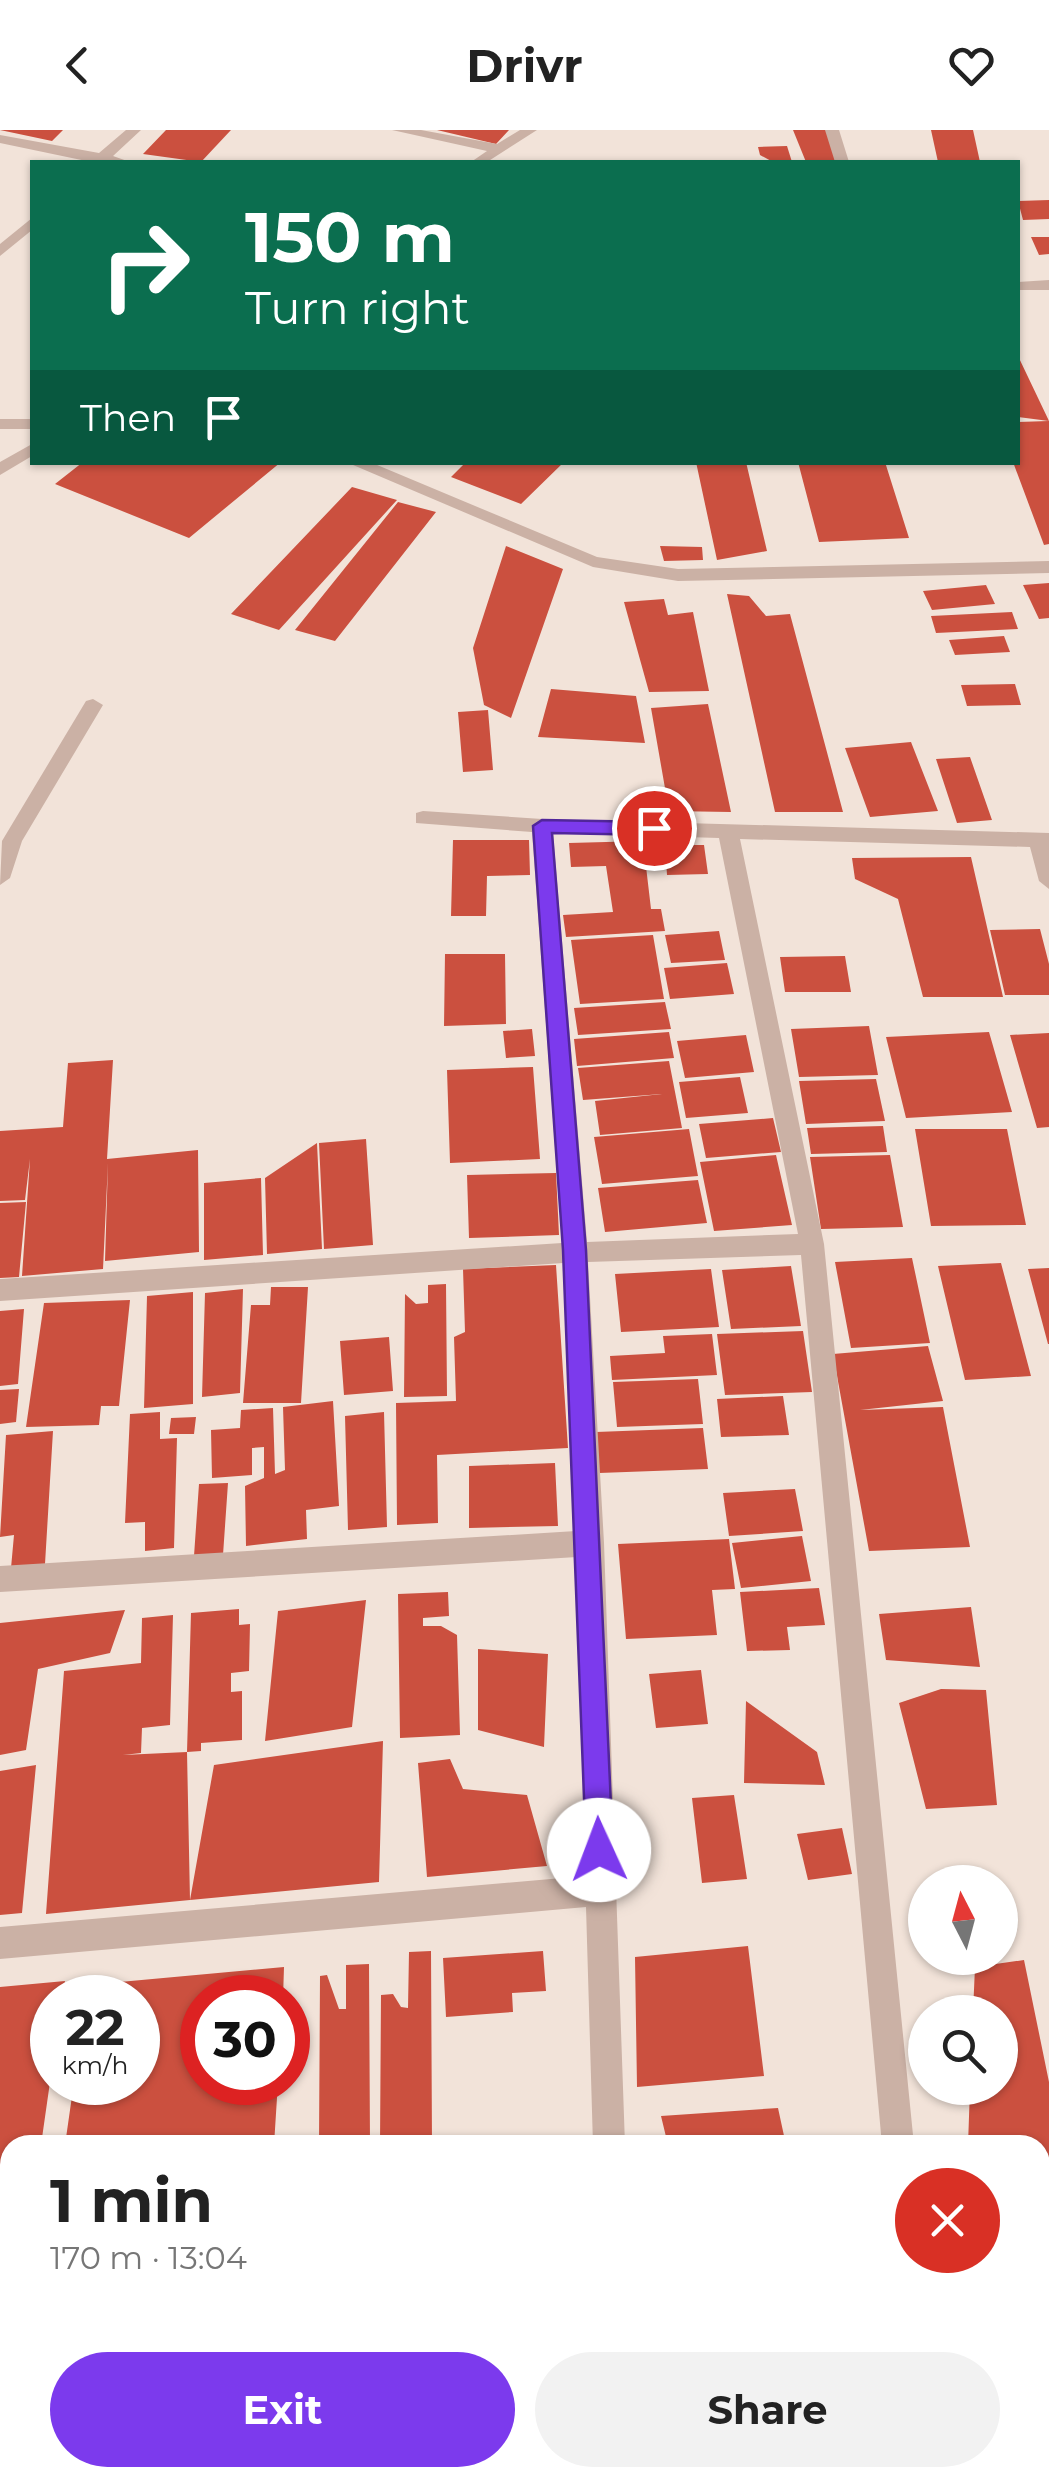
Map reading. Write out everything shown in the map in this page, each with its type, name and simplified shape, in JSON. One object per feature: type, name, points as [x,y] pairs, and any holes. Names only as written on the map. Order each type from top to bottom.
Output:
[{"type":"street","points":[[0,139],[101,160],[134,130]]},
{"type":"street","points":[[400,130],[501,148]]},
{"type":"street","points":[[481,160],[530,130]]},
{"type":"street","points":[[832,130],[841,160]]},
{"type":"street","points":[[0,252],[30,224]]},
{"type":"street","points":[[1020,286],[1049,286]]},
{"type":"street","points":[[0,424],[30,424]]},
{"type":"street","points":[[0,470],[30,450]]},
{"type":"street","points":[[361,465],[593,562],[661,572],[1049,568]]},
{"type":"street","points":[[1,873],[12,841],[93,705]]},
{"type":"street","points":[[423,818],[542,826],[1044,840],[1049,880]]},
{"type":"street","points":[[542,826],[574,1250],[590,1543],[609,2135]]},
{"type":"street","points":[[728,830],[812,1244],[897,2135]]},
{"type":"street","points":[[0,1290],[312,1264],[574,1250],[812,1244]]},
{"type":"street","points":[[0,1579],[590,1543]]},
{"type":"street","points":[[0,1943],[600,1890]]},
{"type":"building","points":[[0,130],[63,130],[52,141]]},
{"type":"building","points":[[166,130],[231,130],[203,160],[143,154]]},
{"type":"building","points":[[437,130],[509,130],[496,144]]},
{"type":"building","points":[[793,130],[827,130],[839,160],[805,160]]},
{"type":"building","points":[[931,130],[973,130],[980,160],[938,160]]},
{"type":"building","points":[[787,146],[791,160],[769,160],[760,155],[758,147]]},
{"type":"building","points":[[1049,200],[1049,219],[1023,220],[1020,201]]},
{"type":"building","points":[[1031,237],[1049,237],[1049,254],[1039,255]]},
{"type":"building","points":[[1020,360],[1049,421],[1020,417]]},
{"type":"building","points":[[1049,421],[1049,544],[1044,545],[1014,465],[1020,465],[1020,422]]},
{"type":"building","points":[[79,465],[277,465],[189,538],[55,484]]},
{"type":"building","points":[[463,465],[561,465],[521,504],[451,477]]},
{"type":"building","points":[[697,465],[747,465],[767,551],[717,560]]},
{"type":"building","points":[[799,465],[886,465],[909,538],[819,542]]},
{"type":"building","points":[[352,487],[397,500],[279,630],[231,614]]},
{"type":"building","points":[[398,502],[436,512],[335,641],[295,630]]},
{"type":"building","points":[[506,546],[563,569],[511,718],[484,705],[473,648]]},
{"type":"building","points":[[660,546],[702,547],[703,560],[664,561]]},
{"type":"building","points":[[1049,583],[1049,618],[1039,619],[1023,585]]},
{"type":"building","points":[[986,585],[995,604],[932,610],[923,591]]},
{"type":"building","points":[[727,594],[749,596],[766,616],[790,614],[843,812],[775,812]]},
{"type":"building","points":[[664,599],[668,615],[693,612],[709,691],[649,692],[624,602]]},
{"type":"building","points":[[1012,612],[1018,629],[936,633],[931,616]]},
{"type":"building","points":[[1004,636],[1010,652],[955,655],[949,640]]},
{"type":"building","points":[[1015,684],[1021,705],[967,706],[961,685]]},
{"type":"building","points":[[551,689],[636,696],[645,743],[538,737]]},
{"type":"building","points":[[708,704],[731,812],[669,811],[651,708]]},
{"type":"building","points":[[488,710],[493,770],[463,772],[458,712]]},
{"type":"building","points":[[911,742],[938,811],[870,817],[845,748]]},
{"type":"building","points":[[970,757],[992,820],[957,823],[936,759]]},
{"type":"building","points":[[453,840],[529,840],[530,875],[487,876],[486,916],[451,916]]},
{"type":"building","points":[[643,841],[651,909],[661,909],[665,931],[566,937],[563,915],[613,912],[606,866],[571,867],[569,843]]},
{"type":"building","points":[[665,845],[704,845],[708,874],[667,875]]},
{"type":"building","points":[[971,857],[1003,997],[923,997],[898,899],[855,879],[852,858]]},
{"type":"building","points":[[1040,929],[1049,964],[1049,995],[1005,995],[990,930]]},
{"type":"building","points":[[719,931],[725,960],[671,963],[665,935]]},
{"type":"building","points":[[653,935],[664,999],[580,1004],[571,940]]},
{"type":"building","points":[[445,954],[505,954],[506,1024],[444,1026]]},
{"type":"building","points":[[845,956],[851,992],[785,992],[780,957]]},
{"type":"building","points":[[727,963],[734,994],[670,999],[664,968]]},
{"type":"building","points":[[665,1002],[671,1029],[578,1035],[574,1008]]},
{"type":"building","points":[[869,1026],[878,1075],[799,1077],[791,1029]]},
{"type":"building","points":[[532,1029],[535,1056],[506,1058],[503,1031]]},
{"type":"building","points":[[669,1032],[674,1058],[577,1066],[574,1039]]},
{"type":"building","points":[[989,1032],[1012,1112],[906,1118],[886,1037]]},
{"type":"building","points":[[1049,1033],[1049,1127],[1037,1128],[1010,1035]]},
{"type":"building","points":[[746,1035],[754,1072],[685,1078],[677,1041]]},
{"type":"building","points":[[113,1060],[107,1159],[198,1150],[199,1252],[105,1261],[108,1163],[103,1269],[22,1276],[30,1159],[25,1200],[0,1201],[0,1131],[63,1127],[68,1063]]},
{"type":"building","points":[[669,1061],[682,1128],[600,1135],[595,1101],[662,1094],[583,1100],[578,1068]]},
{"type":"building","points":[[533,1067],[540,1159],[450,1163],[447,1070]]},
{"type":"building","points":[[740,1077],[748,1113],[686,1118],[679,1082]]},
{"type":"building","points":[[876,1079],[885,1121],[806,1124],[799,1081]]},
{"type":"building","points":[[773,1118],[781,1152],[706,1158],[699,1124]]},
{"type":"building","points":[[883,1126],[887,1152],[811,1154],[807,1128]]},
{"type":"building","points":[[689,1129],[698,1176],[602,1184],[594,1137]]},
{"type":"building","points":[[915,1129],[1007,1129],[1026,1225],[931,1226]]},
{"type":"building","points":[[366,1139],[373,1245],[324,1249],[319,1143]]},
{"type":"building","points":[[317,1143],[322,1249],[267,1254],[265,1178]]},
{"type":"building","points":[[776,1155],[792,1225],[714,1231],[700,1162]]},
{"type":"building","points":[[890,1155],[903,1227],[821,1229],[810,1157]]},
{"type":"building","points":[[556,1173],[559,1235],[469,1238],[467,1175]]},
{"type":"building","points":[[261,1178],[263,1255],[204,1260],[204,1183]]},
{"type":"building","points":[[698,1180],[707,1223],[605,1232],[598,1188]]},
{"type":"building","points":[[26,1202],[19,1277],[0,1278],[0,1203]]},
{"type":"building","points":[[912,1258],[930,1343],[851,1348],[835,1262]]},
{"type":"building","points":[[1001,1263],[1031,1376],[965,1380],[938,1266]]},
{"type":"building","points":[[556,1265],[568,1448],[437,1455],[438,1523],[397,1525],[396,1403],[456,1401],[454,1337],[465,1332],[463,1269]]},
{"type":"building","points":[[791,1266],[801,1326],[731,1329],[722,1270]]},
{"type":"building","points":[[1049,1268],[1049,1344],[1048,1344],[1028,1269]]},
{"type":"building","points":[[711,1269],[719,1327],[621,1332],[615,1274]]},
{"type":"building","points":[[446,1284],[447,1396],[404,1397],[405,1294],[416,1304],[428,1303],[428,1285]]},
{"type":"building","points":[[271,1287],[308,1287],[301,1403],[243,1403],[251,1305],[270,1305]]},
{"type":"building","points":[[243,1289],[240,1393],[202,1397],[205,1293]]},
{"type":"building","points":[[193,1292],[193,1404],[144,1408],[147,1296]]},
{"type":"building","points":[[130,1300],[119,1406],[101,1406],[99,1425],[26,1427],[44,1303]]},
{"type":"building","points":[[24,1309],[18,1384],[0,1386],[0,1311]]},
{"type":"building","points":[[803,1331],[812,1392],[725,1395],[717,1334]]},
{"type":"building","points":[[712,1334],[717,1375],[612,1380],[610,1356],[665,1353],[663,1336]]},
{"type":"building","points":[[389,1337],[393,1391],[344,1395],[340,1341]]},
{"type":"building","points":[[928,1346],[943,1401],[860,1410],[943,1407],[970,1547],[869,1551],[833,1354]]},
{"type":"building","points":[[698,1379],[703,1424],[617,1427],[613,1382]]},
{"type":"building","points":[[19,1389],[16,1422],[0,1424],[0,1390]]},
{"type":"building","points":[[783,1396],[789,1435],[721,1437],[717,1399]]},
{"type":"building","points":[[333,1401],[339,1506],[306,1510],[307,1539],[246,1546],[245,1486],[264,1478],[264,1447],[252,1448],[252,1475],[212,1478],[211,1430],[240,1428],[241,1410],[273,1408],[275,1474],[285,1470],[283,1407]]},
{"type":"building","points":[[160,1412],[160,1439],[177,1438],[174,1548],[145,1551],[145,1522],[125,1523],[130,1414]]},
{"type":"building","points":[[384,1412],[387,1527],[348,1530],[345,1416]]},
{"type":"building","points":[[196,1417],[194,1434],[169,1434],[171,1418]]},
{"type":"building","points":[[703,1428],[708,1469],[599,1473],[596,1432]]},
{"type":"building","points":[[53,1431],[45,1564],[11,1568],[14,1535],[0,1537],[6,1435]]},
{"type":"building","points":[[555,1463],[558,1526],[469,1528],[469,1466]]},
{"type":"building","points":[[228,1483],[223,1555],[194,1556],[199,1484]]},
{"type":"building","points":[[795,1489],[803,1531],[729,1536],[723,1493]]},
{"type":"building","points":[[802,1536],[811,1581],[741,1588],[732,1543]]},
{"type":"building","points":[[729,1539],[735,1589],[712,1590],[717,1635],[626,1639],[618,1544]]},
{"type":"building","points":[[819,1588],[825,1625],[787,1627],[790,1650],[747,1651],[740,1592]]},
{"type":"building","points":[[448,1592],[449,1616],[423,1618],[423,1626],[441,1626],[457,1635],[460,1735],[400,1738],[398,1594]]},
{"type":"building","points":[[366,1600],[352,1727],[265,1741],[278,1611]]},
{"type":"building","points":[[971,1607],[980,1667],[886,1660],[879,1614]]},
{"type":"building","points":[[239,1609],[239,1625],[250,1624],[249,1671],[231,1673],[231,1692],[242,1691],[242,1740],[201,1743],[201,1751],[187,1752],[191,1613]]},
{"type":"building","points":[[125,1610],[110,1653],[38,1669],[26,1750],[0,1755],[0,1623]]},
{"type":"building","points":[[173,1615],[170,1725],[142,1728],[141,1753],[123,1755],[187,1752],[190,1900],[46,1914],[64,1671],[141,1663],[142,1618]]},
{"type":"building","points":[[478,1649],[548,1654],[544,1747],[478,1730]]},
{"type":"building","points":[[701,1670],[708,1724],[656,1728],[649,1674]]},
{"type":"building","points":[[941,1689],[986,1690],[997,1805],[926,1809],[899,1703]]},
{"type":"building","points":[[746,1701],[817,1752],[825,1785],[744,1783]]},
{"type":"building","points":[[383,1741],[379,1882],[190,1900],[214,1765]]},
{"type":"building","points":[[450,1759],[463,1789],[527,1795],[547,1866],[427,1877],[418,1763]]},
{"type":"building","points":[[36,1765],[22,1913],[0,1915],[0,1771]]},
{"type":"building","points":[[734,1795],[747,1879],[702,1883],[692,1798]]},
{"type":"building","points":[[842,1828],[852,1874],[808,1880],[797,1834]]},
{"type":"building","points":[[748,1946],[764,2076],[637,2087],[635,1957]]},
{"type":"building","points":[[431,1951],[432,2135],[380,2135],[381,1995],[393,1994],[401,2007],[408,2008],[409,1952]]},
{"type":"building","points":[[543,1951],[546,1991],[512,1993],[513,2012],[446,2017],[443,1958]]},
{"type":"building","points":[[1024,1960],[1049,2082],[1049,2135],[968,2135],[969,2105],[1018,2105],[1018,1995],[974,1995],[975,1975],[1018,1975],[1018,1961]]},
{"type":"building","points":[[369,1964],[370,2135],[319,2135],[320,1976],[327,1975],[339,2009],[346,2009],[346,1965]]},
{"type":"building","points":[[284,1967],[284,1975],[196,1975]]},
{"type":"building","points":[[180,1977],[180,2105],[277,2105],[275,2135],[66,2135],[71,2105],[160,2105],[160,1978]]},
{"type":"building","points":[[30,1984],[30,2105],[47,2105],[42,2135],[0,2135],[0,1987]]},
{"type":"building","points":[[778,2108],[784,2135],[666,2135],[661,2116]]},
{"type":"route","points":[[599,1850],[590,1543],[574,1250],[542,826],[654,828]]}]
